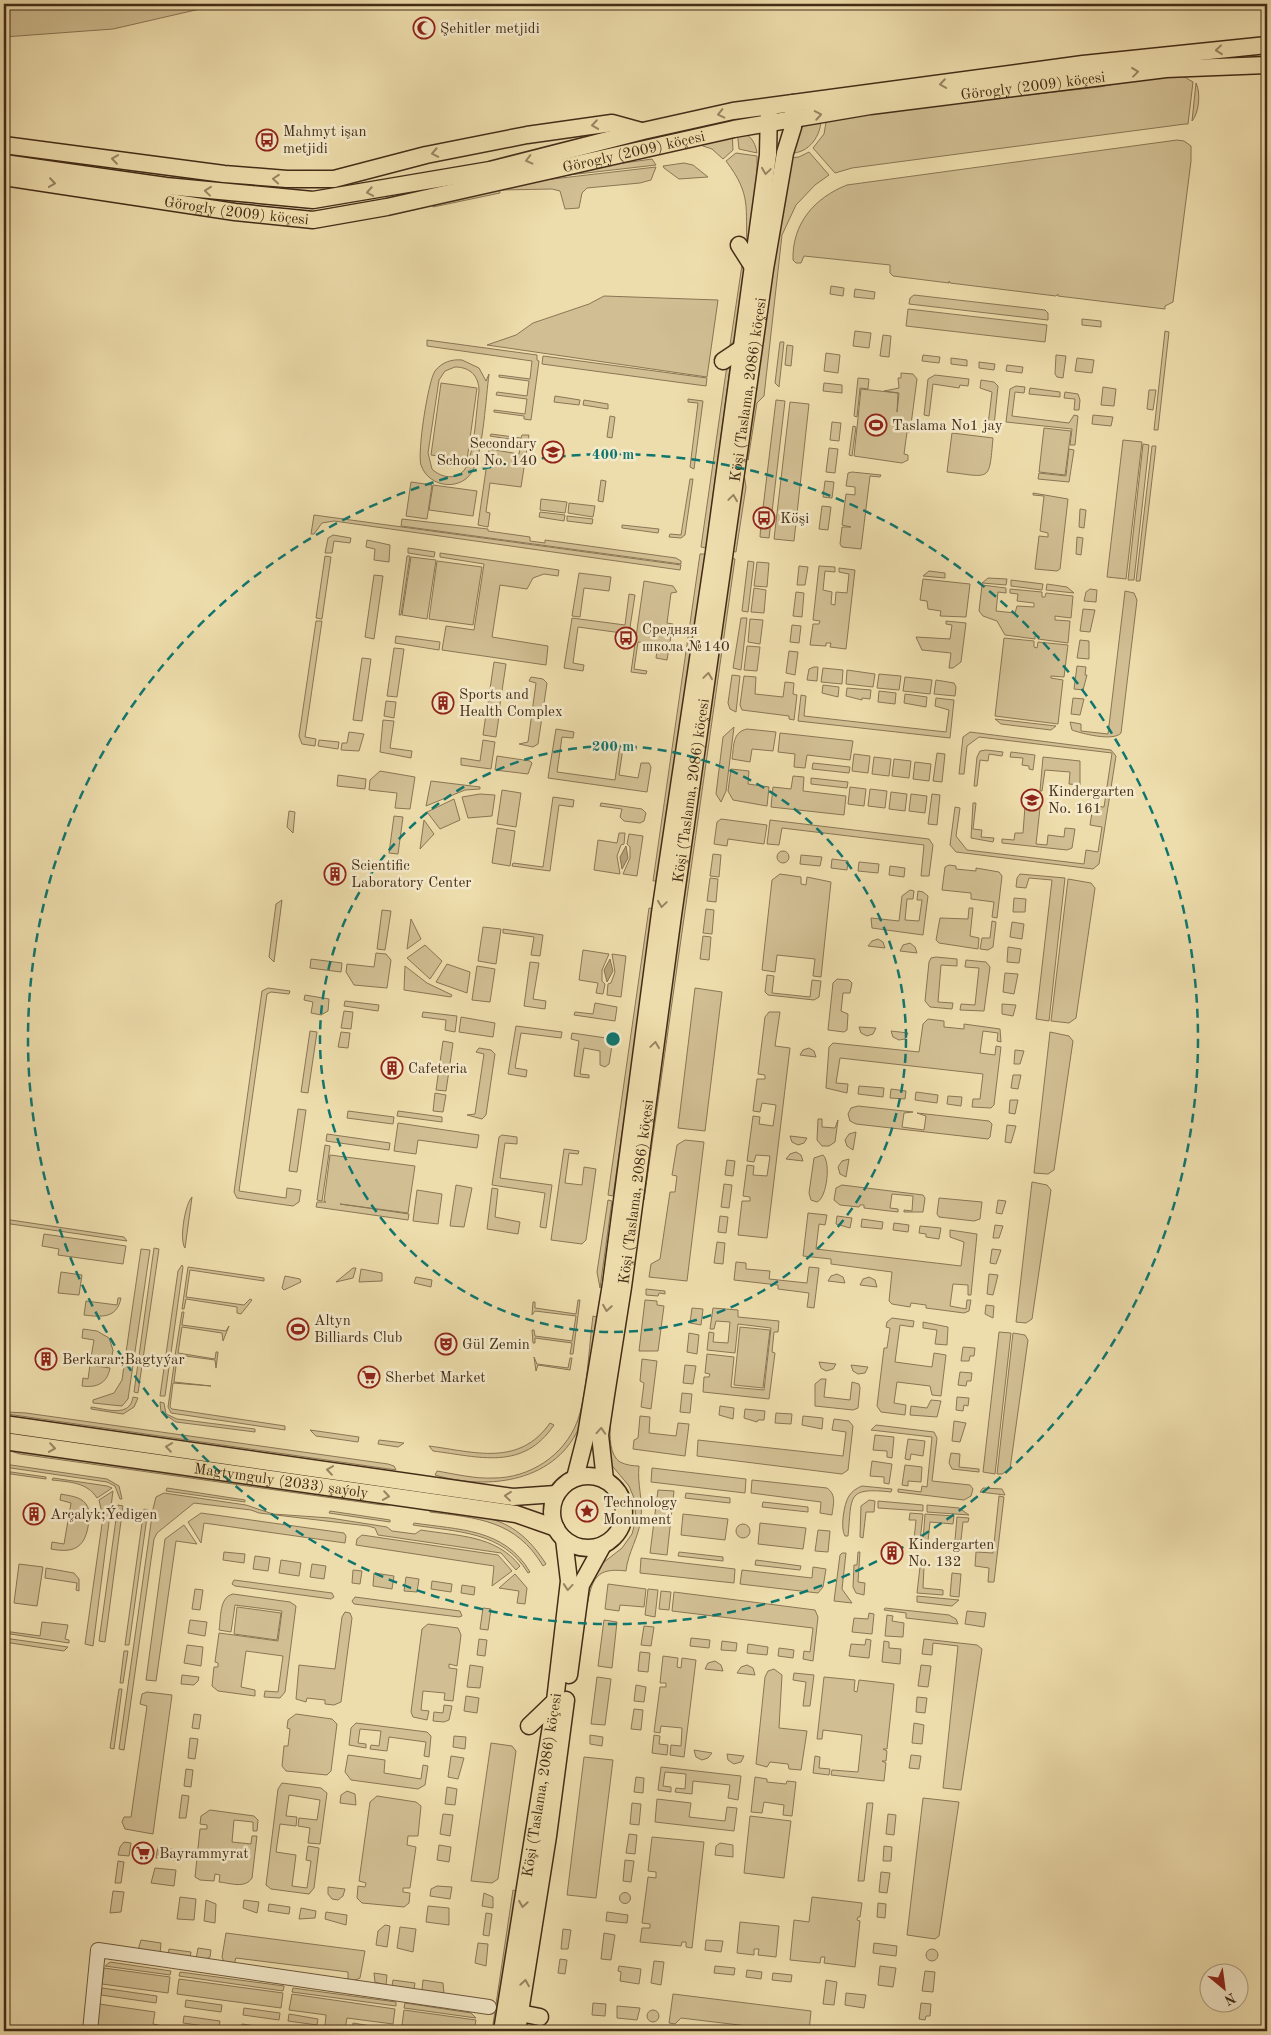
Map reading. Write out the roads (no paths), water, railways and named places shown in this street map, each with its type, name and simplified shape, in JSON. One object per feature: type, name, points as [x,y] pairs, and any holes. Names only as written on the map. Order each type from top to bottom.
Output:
[{"type":"main road","name":"Görogly (2009) köçesi","points":[[4,177],[235,212],[313,220],[387,207],[661,144],[770,115],[793,103],[1082,64],[1267,46]]},
{"type":"main road","name":"Görogly (2009) köçesi","points":[[4,163],[166,186],[314,200],[490,170],[643,131],[733,111],[770,115],[793,120],[870,106],[1136,72],[1216,66],[1267,65]]},
{"type":"main road","name":"Köşi (Taslama, 2086) köçesi","points":[[605,1480],[600,1435],[623,1287],[673,915],[765,269],[785,153],[793,120],[793,103]]},
{"type":"main road","name":"Köşi (Taslama, 2086) köçesi","points":[[575,1478],[586,1435],[611,1284],[660,913],[714,552],[753,266],[768,155],[770,115]]},
{"type":"main road","points":[[4,145],[224,174],[287,180],[334,179],[426,155],[527,135],[612,123],[643,131]]},
{"type":"main road","points":[[739,244],[753,266]]},
{"type":"main road","points":[[723,361],[741,349]]},
{"type":"main road","name":"Magtymguly (2033) şaýoly","points":[[4,1424],[513,1497],[556,1494]]},
{"type":"main road","name":"Magtymguly (2033) şaýoly","points":[[4,1441],[516,1514],[560,1534]]},
{"type":"main road","points":[[587,1475],[605,1480],[619,1492],[624,1503],[624,1516],[621,1527],[614,1537],[603,1544],[583,1548],[560,1534],[552,1518],[556,1494],[564,1484],[575,1478],[587,1475]]},
{"type":"main road","name":"Köşi (Taslama, 2086) köçesi","points":[[502,2031],[555,1701],[569,1581],[560,1534]]},
{"type":"main road","name":"Köşi (Taslama, 2086) köçesi","points":[[517,2031],[548,1836],[581,1585],[603,1544]]},
{"type":"main road","points":[[529,1726],[555,1701]]},
{"type":"main road","points":[[520,2013],[540,2018]]},
{"type":"street","points":[[90,2031],[98,1950],[489,2007]]},
{"type":"place","name":"Şehitler metjidi","points":[[424,28]]},
{"type":"place","name":"Mahmyt işan metjidi","points":[[267,140]]},
{"type":"place","name":"Taslama No1 jay","points":[[876,425]]},
{"type":"place","name":"Secondary School No. 140","points":[[553,452]]},
{"type":"place","name":"Köşi","points":[[764,518]]},
{"type":"place","name":"Средняя школа №140","points":[[626,638]]},
{"type":"place","name":"Sports and Health Complex","points":[[443,703]]},
{"type":"place","name":"Kindergarten No. 161","points":[[1032,800]]},
{"type":"place","name":"Scientific Laboratory Center","points":[[335,874]]},
{"type":"place","name":"Cafeteria","points":[[392,1068]]},
{"type":"place","name":"Altyn Billiards Club","points":[[298,1329]]},
{"type":"place","name":"Gül Zemin","points":[[446,1344]]},
{"type":"place","name":"Berkarar;Bagtyýar","points":[[46,1359]]},
{"type":"place","name":"Sherbet Market","points":[[369,1377]]},
{"type":"place","name":"Technology Monument","points":[[587,1511]]},
{"type":"place","name":"Arçalyk;Ýedigen","points":[[34,1514]]},
{"type":"place","name":"Kindergarten No. 132","points":[[892,1553]]},
{"type":"place","name":"Bayrammyrat","points":[[143,1853]]}]
